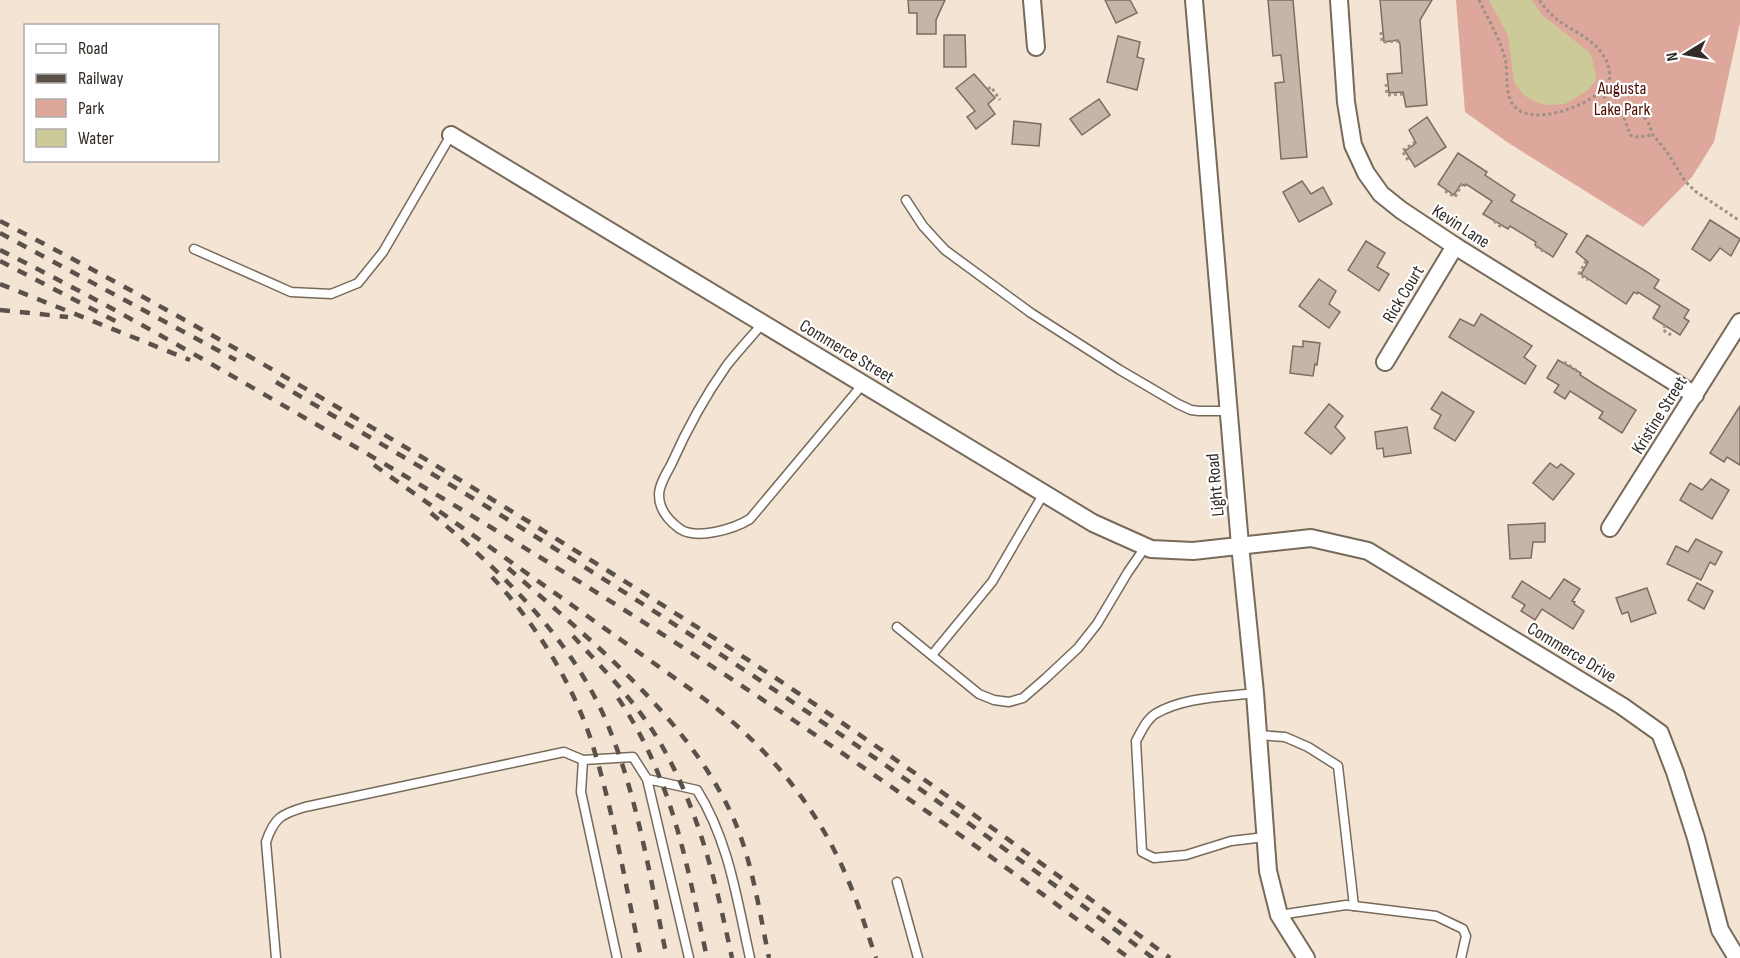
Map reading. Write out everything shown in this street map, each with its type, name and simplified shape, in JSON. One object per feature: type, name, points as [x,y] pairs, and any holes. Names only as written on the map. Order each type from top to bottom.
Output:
[{"type":"street","points":[[1032,0],[1036,47]]},
{"type":"street","name":"Light Road","points":[[1194,0],[1240,545],[1255,693],[1268,871],[1280,915],[1306,958]]},
{"type":"street","name":"Kevin Lane","points":[[1338,0],[1346,102],[1353,145],[1366,173],[1381,194],[1455,246],[1695,395]]},
{"type":"street","name":"Commerce Street","points":[[451,135],[1094,523],[1151,549],[1193,551],[1240,545]]},
{"type":"street","name":"Rick Court","points":[[1385,362],[1455,246]]},
{"type":"street","name":"Kristine Street","points":[[1610,528],[1740,322]]},
{"type":"street","name":"Commerce Drive","points":[[1240,545],[1311,538],[1368,551],[1622,706],[1660,732],[1692,827],[1720,930],[1737,958]]},
{"type":"lane","points":[[194,249],[291,292],[331,294],[358,283],[383,252],[451,135]]},
{"type":"lane","points":[[906,200],[922,226],[945,250],[1031,313],[1178,404],[1191,410],[1229,411]]},
{"type":"lane","points":[[763,323],[727,365],[682,441],[662,483],[659,495],[662,508],[672,522],[686,532],[701,533],[731,529],[750,519],[863,384]]},
{"type":"lane","points":[[932,655],[992,582],[1044,494]]},
{"type":"lane","points":[[897,627],[980,694],[994,700],[1009,702],[1023,698],[1078,648],[1097,624],[1146,546]]},
{"type":"lane","points":[[1255,693],[1182,703],[1154,715],[1144,726],[1136,741],[1142,852],[1155,858],[1186,855],[1231,841],[1265,837]]},
{"type":"lane","points":[[1258,735],[1285,737],[1308,747],[1338,766],[1354,906]]},
{"type":"lane","points":[[276,958],[266,842],[272,826],[284,814],[305,807],[564,752],[583,760],[633,757],[647,778],[688,958]]},
{"type":"lane","points":[[583,760],[581,792],[617,958]]},
{"type":"lane","points":[[647,778],[697,790],[709,810],[728,857],[750,958]]},
{"type":"lane","points":[[897,882],[918,958]]},
{"type":"lane","points":[[1280,915],[1354,906],[1436,916],[1463,929],[1466,936],[1461,958]]},
{"type":"path","points":[[1479,0],[1502,48],[1509,96],[1516,108],[1523,113],[1535,115],[1558,113],[1574,106],[1606,87],[1609,80],[1605,57],[1590,41],[1553,16],[1539,0]]},
{"type":"path","points":[[1381,32],[1382,42],[1398,41]]},
{"type":"path","points":[[1386,84],[1387,95],[1403,93]]},
{"type":"path","points":[[988,89],[991,87],[1000,100]]},
{"type":"path","points":[[1600,91],[1608,102],[1623,112],[1643,116],[1653,135],[1690,187],[1740,221]]},
{"type":"path","points":[[1623,112],[1630,135],[1637,137],[1653,135]]},
{"type":"path","points":[[1408,160],[1402,151],[1415,142]]},
{"type":"path","points":[[1445,191],[1455,197],[1462,184]]},
{"type":"path","points":[[1494,221],[1501,227]]},
{"type":"path","points":[[1536,246],[1545,253]]},
{"type":"path","points":[[1586,261],[1579,274],[1588,280]]},
{"type":"path","points":[[1665,325],[1663,330],[1671,334]]},
{"type":"path","points":[[1564,362],[1579,372]]},
{"type":"green space","name":"Augusta Lake Park","points":[[1456,0],[1740,0],[1740,23],[1714,142],[1692,177],[1643,227],[1507,142],[1465,112]]},
{"type":"water","points":[[1489,0],[1532,0],[1542,15],[1589,52],[1596,76],[1595,82],[1588,90],[1565,104],[1547,105],[1525,96],[1514,82],[1508,36]]},
{"type":"building","points":[[908,0],[945,0],[936,20],[936,34],[917,34],[917,13],[909,13]]},
{"type":"building","points":[[1105,0],[1130,0],[1137,13],[1116,23]]},
{"type":"building","points":[[1268,0],[1293,0],[1307,157],[1281,159],[1275,83],[1284,82],[1281,55],[1273,56]]},
{"type":"building","points":[[1380,0],[1432,0],[1420,20],[1427,105],[1406,107],[1403,92],[1389,93],[1387,74],[1402,73],[1400,44],[1398,40],[1384,42]]},
{"type":"building","points":[[944,35],[965,35],[966,67],[944,67]]},
{"type":"building","points":[[1118,36],[1140,42],[1137,57],[1144,59],[1137,90],[1107,82]]},
{"type":"building","points":[[974,74],[995,98],[988,104],[995,114],[976,129],[967,117],[975,111],[956,88]]},
{"type":"building","points":[[1099,99],[1110,115],[1082,135],[1070,119]]},
{"type":"building","points":[[1427,117],[1446,147],[1415,167],[1405,151],[1416,143],[1409,130]]},
{"type":"building","points":[[1014,121],[1041,124],[1039,146],[1012,144]]},
{"type":"building","points":[[1458,153],[1487,172],[1485,175],[1515,195],[1511,201],[1567,234],[1553,257],[1535,245],[1536,242],[1510,226],[1508,229],[1483,214],[1492,201],[1466,184],[1465,186],[1461,184],[1454,195],[1438,184]]},
{"type":"building","points":[[1302,181],[1311,194],[1323,187],[1332,204],[1299,222],[1283,192]]},
{"type":"building","points":[[1710,220],[1740,239],[1731,256],[1720,248],[1710,261],[1692,249]]},
{"type":"building","points":[[1587,235],[1659,280],[1654,288],[1689,310],[1684,318],[1689,321],[1680,335],[1653,318],[1660,306],[1638,292],[1637,294],[1634,292],[1626,304],[1581,274],[1588,262],[1576,252]]},
{"type":"building","points":[[1366,241],[1385,253],[1377,267],[1389,274],[1379,291],[1348,270]]},
{"type":"building","points":[[1319,279],[1336,291],[1329,304],[1340,312],[1329,328],[1299,306]]},
{"type":"building","points":[[1481,314],[1532,346],[1524,357],[1536,366],[1525,384],[1449,337],[1460,319],[1474,326]]},
{"type":"building","points":[[1303,341],[1320,343],[1313,376],[1290,373],[1293,346],[1303,347]]},
{"type":"building","points":[[1558,360],[1636,410],[1622,433],[1599,418],[1603,412],[1570,391],[1565,399],[1554,392],[1559,385],[1547,378]]},
{"type":"building","points":[[1442,392],[1474,412],[1455,441],[1434,428],[1441,415],[1431,409]]},
{"type":"building","points":[[1329,404],[1343,416],[1335,427],[1345,438],[1331,454],[1305,433]]},
{"type":"building","points":[[1740,406],[1740,465],[1727,457],[1724,462],[1710,453]]},
{"type":"building","points":[[1407,427],[1411,453],[1384,457],[1383,448],[1377,449],[1375,432]]},
{"type":"building","points":[[1550,463],[1557,468],[1561,464],[1574,474],[1553,500],[1533,483]]},
{"type":"building","points":[[1711,479],[1729,490],[1712,519],[1680,500],[1690,483],[1702,490]]},
{"type":"building","points":[[1545,523],[1545,542],[1533,542],[1531,558],[1510,559],[1508,525]]},
{"type":"building","points":[[1696,539],[1722,552],[1715,565],[1710,562],[1701,580],[1667,564],[1676,546],[1688,552]]},
{"type":"building","points":[[1564,579],[1580,589],[1572,601],[1584,611],[1573,629],[1542,609],[1535,620],[1521,611],[1525,605],[1512,597],[1522,581],[1550,599]]},
{"type":"building","points":[[1697,583],[1713,591],[1704,609],[1688,600]]},
{"type":"building","points":[[1647,588],[1656,613],[1631,622],[1628,612],[1622,614],[1616,598]]},
{"type":"railway","points":[[0,221],[200,328],[396,442],[650,597],[773,676],[894,759],[1170,958]]},
{"type":"railway","points":[[0,233],[236,360]]},
{"type":"railway","points":[[0,250],[192,353],[517,543],[726,675],[930,813],[1129,958]]},
{"type":"railway","points":[[0,261],[123,325]]},
{"type":"railway","points":[[0,284],[190,360]]},
{"type":"railway","points":[[0,310],[68,317]]},
{"type":"railway","points":[[276,382],[489,508],[743,669],[991,839],[1153,958]]},
{"type":"railway","points":[[374,465],[703,698],[748,736],[788,779],[822,827],[852,889],[876,958]]},
{"type":"railway","points":[[431,513],[485,560],[535,612],[558,639],[596,700],[611,733],[629,788],[667,958]]},
{"type":"railway","points":[[508,568],[632,680],[688,743],[711,777],[731,813],[744,848],[769,958]]},
{"type":"railway","points":[[492,577],[523,613],[550,653],[583,718],[606,793],[641,958]]},
{"type":"railway","points":[[573,636],[643,716],[675,771],[687,797],[705,849],[732,958]]},
{"type":"railway","points":[[618,698],[637,729],[665,791],[685,856],[707,958]]}]
